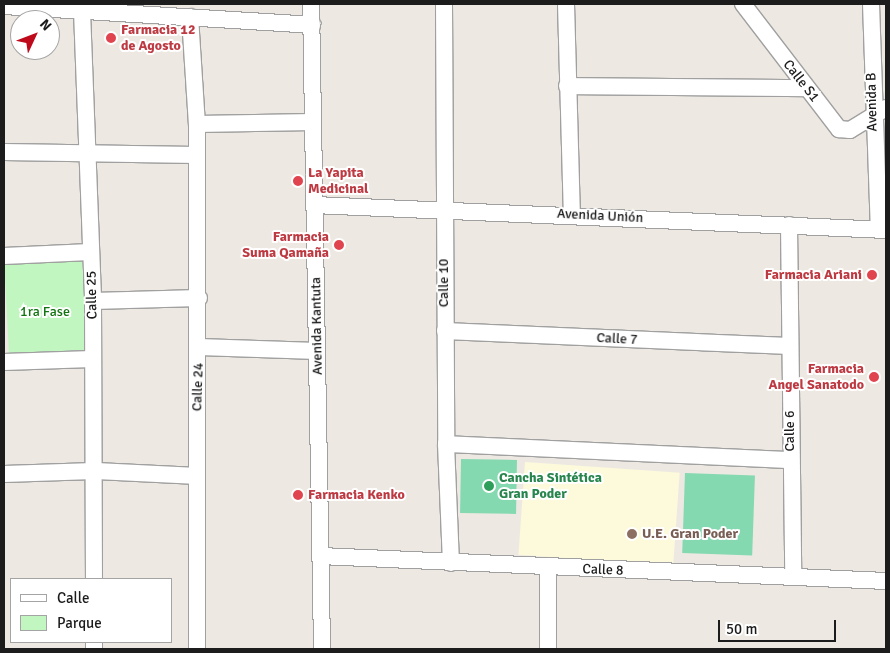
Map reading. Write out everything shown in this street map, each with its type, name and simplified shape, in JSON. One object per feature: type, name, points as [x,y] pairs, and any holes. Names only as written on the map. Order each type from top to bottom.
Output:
[{"type":"street","name":"Avenida Kantuta","points":[[311,4],[322,649]]},
{"type":"street","name":"Calle 10","points":[[444,4],[446,444],[451,563]]},
{"type":"street","points":[[566,4],[572,215]]},
{"type":"street","name":"Calle S1","points":[[743,4],[839,129],[850,130],[886,108]]},
{"type":"street","name":"Avenida B","points":[[871,4],[872,118],[883,229]]},
{"type":"street","points":[[4,5],[312,25]]},
{"type":"street","name":"Calle 25","points":[[76,9],[86,153],[93,301],[94,578]]},
{"type":"street","name":"Calle 24","points":[[190,17],[197,124],[199,298],[195,476],[197,649]]},
{"type":"street","points":[[567,86],[806,88]]},
{"type":"street","points":[[197,124],[313,122]]},
{"type":"street","points":[[4,152],[196,155]]},
{"type":"street","name":"Avenida Unión","points":[[314,205],[883,229]]},
{"type":"street","name":"Calle 6","points":[[789,225],[790,460],[793,577]]},
{"type":"street","points":[[4,256],[90,252]]},
{"type":"street","points":[[93,301],[199,298]]},
{"type":"street","name":"Calle 7","points":[[445,331],[790,346]]},
{"type":"street","points":[[199,347],[317,351]]},
{"type":"street","points":[[4,362],[92,359]]},
{"type":"street","points":[[446,444],[790,460]]},
{"type":"street","points":[[4,474],[94,471],[195,476]]},
{"type":"street","name":"Calle 8","points":[[320,556],[548,569],[886,581]]},
{"type":"street","points":[[548,569],[548,649]]},
{"type":"shaded area","points":[[525,462],[680,473],[673,566],[519,555]]},
{"type":"green space","name":"1ra Fase","points":[[82,257],[87,350],[9,354],[4,261]]},
{"type":"green space","name":"Cancha Sintética Gran Poder","points":[[461,459],[517,460],[516,514],[460,513]]},
{"type":"green space","points":[[685,473],[755,475],[752,555],[682,553]]},
{"type":"place","name":"Farmacia 12 de Agosto","points":[[111,38]]},
{"type":"place","name":"La Yapita Medicinal","points":[[298,181]]},
{"type":"place","name":"Farmacia Suma Qamaña","points":[[339,245]]},
{"type":"place","name":"Farmacia Ariani","points":[[872,275]]},
{"type":"place","name":"Farmacia Angel Sanatodo","points":[[874,377]]},
{"type":"place","name":"Cancha Sintética Gran Poder","points":[[489,486]]},
{"type":"place","name":"Farmacia Kenko","points":[[298,495]]},
{"type":"place","name":"U.E. Gran Poder","points":[[632,534]]}]
